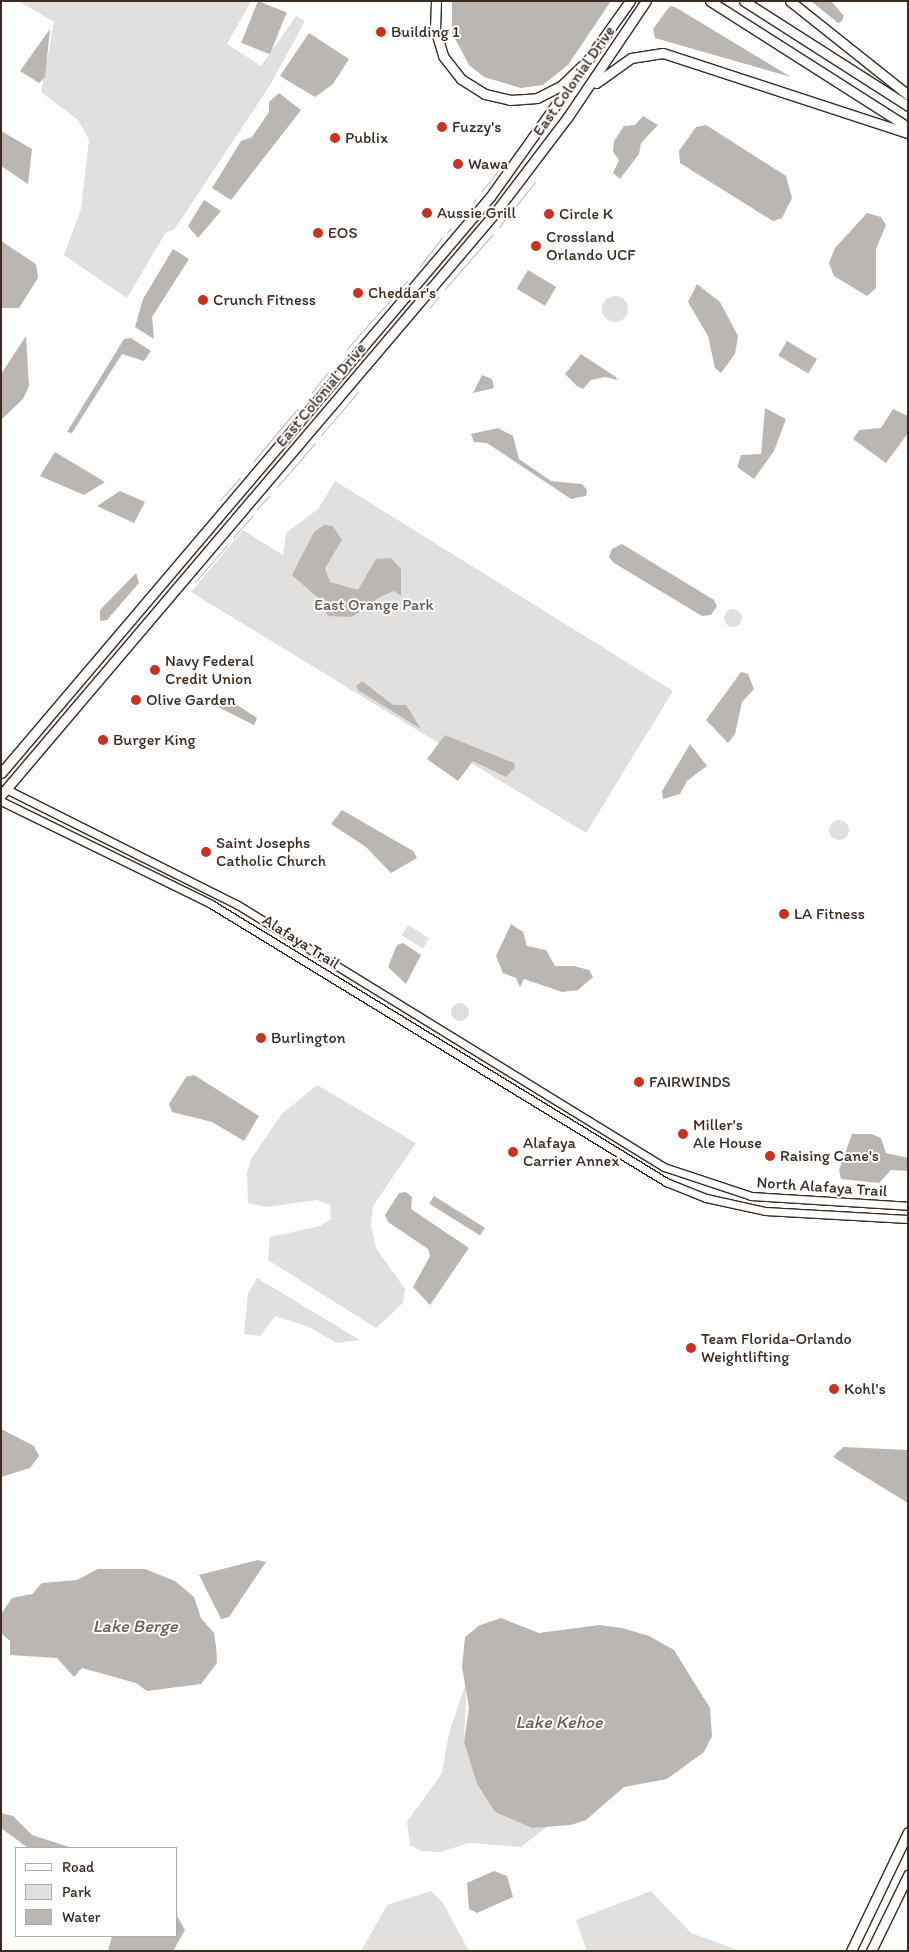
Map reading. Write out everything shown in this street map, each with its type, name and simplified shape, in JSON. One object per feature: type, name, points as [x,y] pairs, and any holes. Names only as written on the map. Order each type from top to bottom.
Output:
[{"type":"highway","points":[[436,1],[435,29],[443,56],[461,79],[490,96],[518,101],[549,93],[598,50]]},
{"type":"highway","name":"East Colonial Drive","points":[[1,773],[490,197],[598,50],[630,1]]},
{"type":"highway","name":"East Colonial Drive","points":[[4,792],[494,214],[588,89],[646,1]]},
{"type":"highway","points":[[710,1],[908,127]]},
{"type":"highway","points":[[744,1],[908,106]]},
{"type":"highway","points":[[790,1],[908,95]]},
{"type":"highway","points":[[588,89],[625,60],[662,53],[908,133]]},
{"type":"highway","points":[[265,484],[266,461]]},
{"type":"highway","points":[[253,499],[254,476]]},
{"type":"highway","points":[[851,1951],[908,1832]]},
{"type":"highway","points":[[871,1951],[908,1875]]},
{"type":"main road","name":"Alafaya Trail","points":[[4,792],[124,845],[262,920],[574,1113]]},
{"type":"main road","name":"Alafaya Trail","points":[[1,801],[150,872],[256,930],[575,1129]]},
{"type":"main road","points":[[87,843],[108,838]]},
{"type":"main road","points":[[104,850],[124,845]]},
{"type":"main road","points":[[150,872],[164,866]]},
{"type":"main road","name":"North Alafaya Trail","points":[[574,1113],[650,1160],[726,1190],[786,1201],[908,1206]]},
{"type":"main road","name":"North Alafaya Trail","points":[[575,1129],[650,1175],[722,1202],[783,1213],[908,1219]]},
{"type":"green space","points":[[18,1],[251,1],[227,44],[261,66],[296,16],[305,21],[272,82],[174,230],[166,232],[127,298],[64,255],[81,209],[89,140],[78,120],[41,92],[54,22]]},
{"type":"green space","points":[[615,296],[624,300],[628,309],[624,318],[615,322],[606,318],[602,309],[606,300]]},
{"type":"green space","name":"East Orange Park","points":[[335,481],[673,691],[586,833],[191,592],[243,530],[283,555],[286,533],[318,509]]},
{"type":"green space","points":[[733,609],[739,612],[742,618],[739,624],[733,627],[727,624],[724,618],[727,612]]},
{"type":"green space","points":[[839,820],[846,823],[849,830],[846,837],[839,840],[832,837],[829,830],[832,823]]},
{"type":"green space","points":[[408,925],[429,938],[423,948],[402,935]]},
{"type":"green space","points":[[456,1003],[464,1003],[469,1008],[467,1019],[456,1021],[451,1016],[451,1008]]},
{"type":"green space","points":[[317,1085],[416,1143],[373,1206],[371,1225],[376,1248],[405,1289],[403,1303],[376,1328],[268,1260],[270,1237],[320,1226],[331,1219],[330,1205],[317,1200],[266,1207],[248,1203],[247,1173],[251,1159],[282,1114]]},
{"type":"green space","points":[[257,1278],[360,1340],[337,1343],[307,1326],[275,1316],[260,1336],[244,1334],[248,1294]]},
{"type":"green space","points":[[467,1680],[464,1742],[477,1784],[532,1828],[548,1826],[521,1847],[469,1843],[440,1852],[422,1851],[410,1845],[407,1822],[442,1773],[449,1733]]},
{"type":"green space","points":[[431,1891],[443,1903],[469,1951],[361,1951],[387,1905]]},
{"type":"green space","points":[[651,1891],[691,1933],[741,1951],[587,1951],[576,1920]]},
{"type":"water","points":[[258,1],[287,13],[270,54],[241,43]]},
{"type":"water","points":[[452,1],[611,1],[568,65],[543,85],[521,88],[484,77],[469,65],[452,33]]},
{"type":"water","points":[[811,1],[831,1],[844,16],[842,21],[838,23]]},
{"type":"water","points":[[670,6],[675,7],[791,77],[655,38],[653,29]]},
{"type":"water","points":[[50,29],[45,77],[39,83],[20,71]]},
{"type":"water","points":[[309,33],[349,59],[333,84],[315,97],[280,76]]},
{"type":"water","points":[[279,93],[301,110],[231,200],[212,188],[241,141],[252,137],[269,112],[269,102]]},
{"type":"water","points":[[643,116],[658,125],[641,143],[639,154],[620,179],[613,173],[619,160],[613,152],[614,141],[624,126],[635,125]]},
{"type":"water","points":[[706,125],[786,176],[792,198],[782,218],[773,221],[680,163],[679,151],[696,127]]},
{"type":"water","points":[[1,131],[32,149],[28,184],[1,166]]},
{"type":"water","points":[[204,200],[221,211],[198,238],[188,226]]},
{"type":"water","points":[[867,213],[881,217],[886,225],[876,249],[876,288],[867,296],[834,276],[829,263],[835,248]]},
{"type":"water","points":[[1,241],[36,264],[38,278],[19,308],[1,308]]},
{"type":"water","points":[[173,249],[189,259],[152,317],[154,339],[135,327],[143,299]]},
{"type":"water","points":[[528,270],[556,287],[545,306],[517,289]]},
{"type":"water","points":[[697,284],[720,302],[738,336],[735,354],[721,373],[715,368],[708,336],[688,302]]},
{"type":"water","points":[[26,336],[29,386],[23,399],[1,420],[1,374]]},
{"type":"water","points":[[131,338],[151,351],[144,361],[122,354],[72,433],[67,432],[124,339]]},
{"type":"water","points":[[787,341],[817,359],[808,374],[778,356]]},
{"type":"water","points":[[581,354],[616,377],[617,380],[605,377],[591,380],[583,389],[577,386],[565,374]]},
{"type":"water","points":[[482,375],[492,379],[494,388],[473,393]]},
{"type":"water","points":[[765,408],[786,419],[774,451],[754,479],[737,467],[741,455],[761,454]]},
{"type":"water","points":[[893,409],[908,416],[908,433],[886,463],[853,439],[859,430],[881,428]]},
{"type":"water","points":[[498,428],[513,436],[519,459],[551,481],[582,484],[587,490],[586,496],[571,499],[487,443],[474,442],[471,434]]},
{"type":"water","points":[[55,452],[105,482],[84,495],[40,476]]},
{"type":"water","points":[[120,491],[145,502],[134,523],[97,506]]},
{"type":"water","points":[[324,525],[333,526],[342,540],[325,568],[330,582],[358,590],[376,559],[391,558],[401,569],[401,596],[394,591],[380,597],[352,617],[328,616],[318,598],[292,575],[314,532]]},
{"type":"water","points":[[622,544],[714,600],[717,606],[711,615],[702,616],[614,563],[609,557],[612,549]]},
{"type":"water","points":[[136,573],[139,583],[107,620],[100,621],[100,610]]},
{"type":"water","points":[[741,672],[748,674],[754,689],[742,702],[735,734],[728,743],[706,720]]},
{"type":"water","points":[[362,681],[393,705],[406,705],[421,729],[358,690],[356,686]]},
{"type":"water","points":[[225,697],[257,718],[254,725],[218,707]]},
{"type":"water","points":[[445,735],[514,763],[515,767],[506,777],[473,761],[458,781],[427,759]]},
{"type":"water","points":[[690,744],[707,766],[687,781],[680,794],[663,799],[662,791]]},
{"type":"water","points":[[342,810],[413,851],[417,858],[391,873],[366,847],[331,824]]},
{"type":"water","points":[[511,924],[523,932],[527,946],[546,950],[555,966],[574,966],[589,970],[593,977],[578,990],[562,992],[524,979],[520,987],[516,978],[503,973],[496,956]]},
{"type":"water","points":[[403,943],[421,955],[406,984],[388,967],[397,945]]},
{"type":"water","points":[[194,1075],[259,1116],[244,1141],[212,1122],[172,1112],[169,1104],[186,1077]]},
{"type":"water","points":[[852,1134],[872,1134],[881,1138],[886,1153],[908,1158],[908,1171],[891,1170],[879,1183],[841,1179],[839,1170]]},
{"type":"water","points":[[406,1192],[412,1197],[411,1209],[469,1248],[430,1305],[413,1287],[430,1256],[428,1249],[388,1222],[385,1215],[399,1193]]},
{"type":"water","points":[[434,1196],[485,1228],[480,1235],[429,1204]]},
{"type":"water","points":[[1,1429],[34,1446],[39,1456],[30,1468],[1,1477]]},
{"type":"water","points":[[843,1447],[908,1450],[908,1503],[833,1457]]},
{"type":"water","points":[[258,1560],[266,1562],[229,1617],[221,1619],[199,1575]]},
{"type":"water","name":"Lake Berge","points":[[98,1569],[145,1569],[175,1581],[194,1597],[201,1618],[214,1633],[216,1646],[217,1663],[201,1684],[147,1691],[136,1683],[82,1668],[74,1677],[57,1658],[10,1655],[10,1641],[1,1633],[1,1614],[12,1598],[32,1594],[42,1583],[77,1580]]},
{"type":"water","name":"Lake Kehoe","points":[[501,1618],[539,1633],[599,1625],[622,1628],[649,1636],[674,1650],[710,1708],[712,1736],[704,1752],[667,1779],[624,1787],[586,1820],[571,1825],[532,1828],[495,1812],[477,1784],[464,1742],[469,1708],[462,1667],[465,1637],[480,1625]]},
{"type":"water","points":[[1,1813],[13,1816],[32,1835],[69,1847],[27,1847],[1,1828]]},
{"type":"water","points":[[494,1871],[507,1876],[513,1897],[477,1913],[469,1909],[467,1883]]},
{"type":"water","points":[[178,1918],[185,1930],[173,1951],[108,1951],[112,1937],[178,1937]]},
{"type":"waterway","points":[[482,191],[503,164]]},
{"type":"waterway","points":[[499,227],[535,182]]},
{"type":"waterway","points":[[473,202],[476,199]]},
{"type":"waterway","points":[[464,213],[467,209]]},
{"type":"waterway","points":[[447,233],[451,228]]},
{"type":"waterway","points":[[445,289],[492,235]]},
{"type":"waterway","points":[[419,267],[442,238]]},
{"type":"waterway","points":[[347,349],[407,281]]},
{"type":"waterway","points":[[429,308],[439,297]]},
{"type":"waterway","points":[[312,392],[328,372]]},
{"type":"waterway","points":[[321,435],[358,392]]},
{"type":"waterway","points":[[253,462],[297,409]]},
{"type":"waterway","points":[[277,487],[315,443]]},
{"type":"waterway","points":[[220,500],[240,478]]},
{"type":"waterway","points":[[257,509],[269,496]]},
{"type":"waterway","points":[[233,538],[253,515]]},
{"type":"waterway","points":[[195,582],[228,544]]},
{"type":"place","name":"Building 1","points":[[381,32]]},
{"type":"place","name":"Fuzzy's","points":[[442,127]]},
{"type":"place","name":"Publix","points":[[335,138]]},
{"type":"place","name":"Wawa","points":[[458,164]]},
{"type":"place","name":"Aussie Grill","points":[[427,213]]},
{"type":"place","name":"Circle K","points":[[549,214]]},
{"type":"place","name":"EOS","points":[[318,233]]},
{"type":"place","name":"Crossland Orlando UCF","points":[[536,246]]},
{"type":"place","name":"Cheddar's","points":[[358,293]]},
{"type":"place","name":"Crunch Fitness","points":[[203,300]]},
{"type":"place","name":"Navy Federal Credit Union","points":[[155,670]]},
{"type":"place","name":"Olive Garden","points":[[136,700]]},
{"type":"place","name":"Burger King","points":[[103,740]]},
{"type":"place","name":"Saint Josephs Catholic Church","points":[[206,852]]},
{"type":"place","name":"LA Fitness","points":[[784,914]]},
{"type":"place","name":"Burlington","points":[[261,1038]]},
{"type":"place","name":"FAIRWINDS","points":[[639,1082]]},
{"type":"place","name":"Miller's Ale House","points":[[683,1134]]},
{"type":"place","name":"Alafaya Carrier Annex","points":[[513,1152]]},
{"type":"place","name":"Raising Cane's","points":[[770,1156]]},
{"type":"place","name":"Team Florida-Orlando Weightlifting","points":[[691,1348]]},
{"type":"place","name":"Kohl's","points":[[834,1389]]}]
